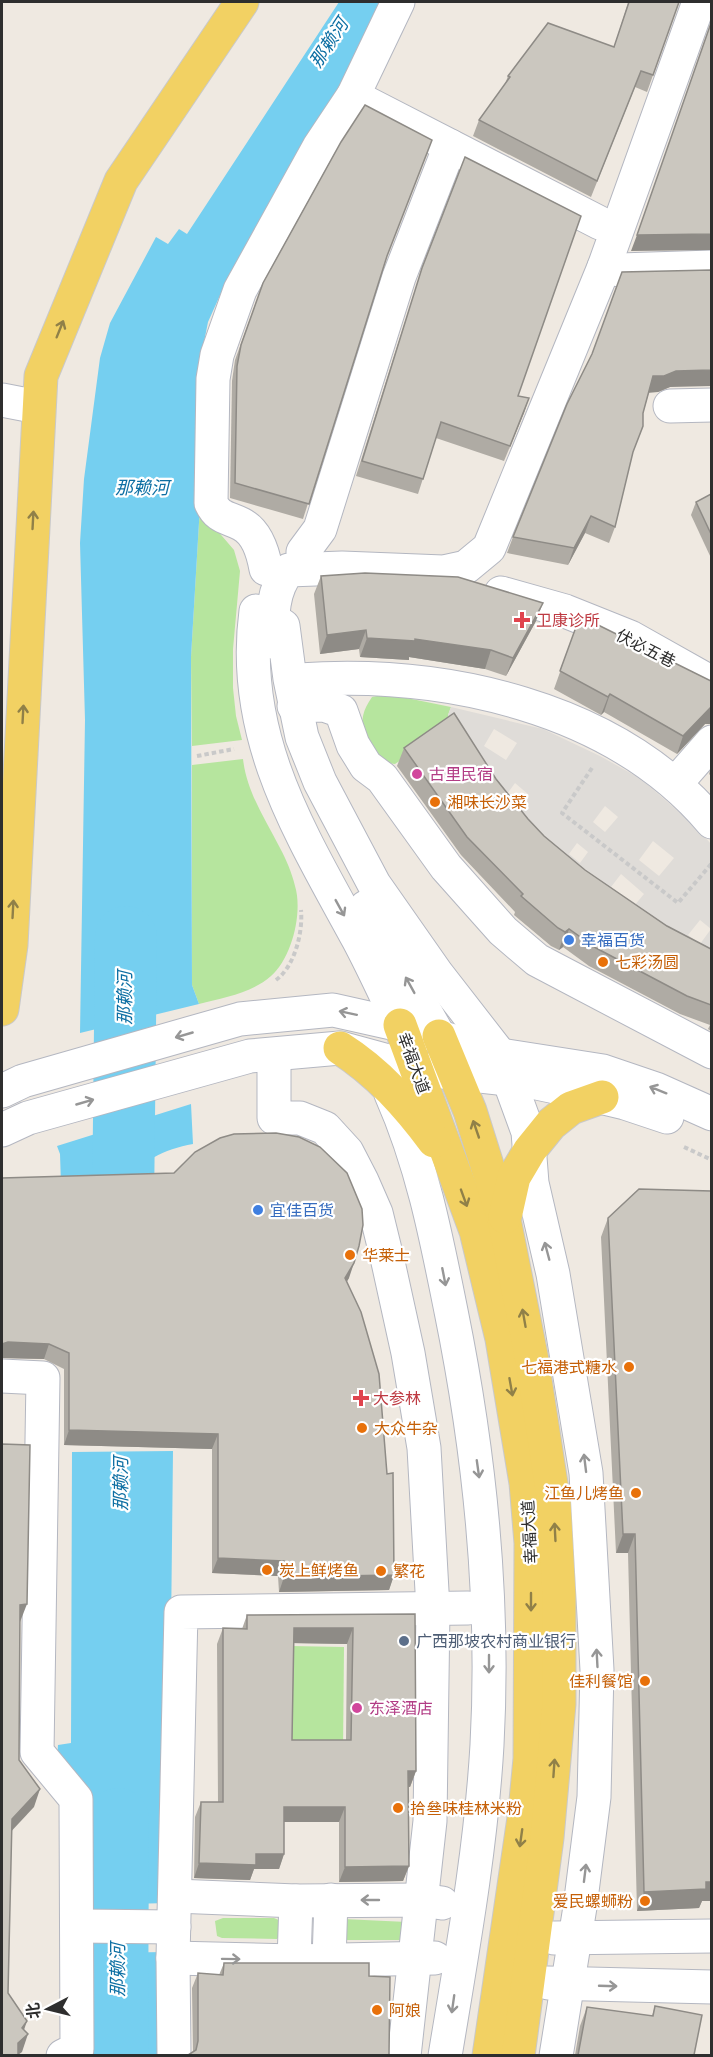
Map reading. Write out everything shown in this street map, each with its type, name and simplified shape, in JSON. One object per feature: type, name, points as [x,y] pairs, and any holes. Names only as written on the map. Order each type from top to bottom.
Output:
[{"type":"main road","points":[[2,1009],[11,945],[41,376],[122,181],[242,2]]},
{"type":"main road","name":"幸福大道","points":[[400,1025],[476,1231],[492,1291],[526,1483],[531,1543],[530,1759],[525,1811],[489,2055]]},
{"type":"main road","name":"幸福大道","points":[[439,1036],[470,1111],[504,1219],[531,1360],[554,1503],[559,1595],[557,1728],[534,1937],[518,2055]]},
{"type":"main road","points":[[340,1048],[363,1063],[385,1082],[450,1161]]},
{"type":"main road","points":[[504,1219],[514,1177],[530,1150],[551,1124],[571,1108],[602,1097]]},
{"type":"street","points":[[266,569],[260,544],[242,524],[225,519],[215,511],[211,502],[212,400],[217,355],[240,290],[319,147],[353,96],[398,2]]},
{"type":"street","points":[[400,1025],[296,825],[276,777],[261,726],[254,661],[256,607],[260,582],[266,569],[279,556],[303,552],[441,553],[470,541],[478,529],[508,462],[600,223],[613,196],[682,2]]},
{"type":"street","points":[[439,1036],[329,846],[300,787],[279,710],[272,619],[279,581],[289,570],[342,568],[443,572],[466,567],[489,548],[604,267],[699,2]]},
{"type":"street","points":[[353,96],[600,223]]},
{"type":"street","points":[[303,552],[320,529],[399,277],[450,146]]},
{"type":"street","points":[[604,267],[620,270],[711,267]]},
{"type":"street","points":[[2,400],[38,407]]},
{"type":"street","points":[[670,406],[711,405]]},
{"type":"street","name":"伏必五巷","points":[[443,572],[480,587],[565,611],[619,633],[711,683]]},
{"type":"street","points":[[272,619],[283,626],[297,693],[302,737],[320,782],[374,884],[505,1068],[528,1132],[536,1207],[553,1274],[580,1425],[586,1473],[598,1701],[594,1797],[556,2055]]},
{"type":"street","points":[[297,693],[406,680],[494,694],[572,723],[615,744],[683,789],[711,822]]},
{"type":"street","points":[[297,693],[340,711],[353,745],[366,766],[382,777],[446,867],[503,931],[537,960],[711,1052]]},
{"type":"street","points":[[683,789],[711,742]]},
{"type":"street","points":[[683,789],[711,772]]},
{"type":"street","points":[[12,1086],[240,1019],[333,1010],[439,1036],[532,1082],[602,1097],[654,1113],[711,1136]]},
{"type":"street","points":[[15,1124],[262,1062],[340,1048],[417,1069],[454,1075],[505,1068],[603,1071],[656,1089],[711,1114]]},
{"type":"street","points":[[262,1062],[274,1118],[300,1118],[325,1128],[347,1152],[376,1213],[408,1353],[424,1448],[433,1609],[430,1821],[445,1911],[445,2055]]},
{"type":"street","points":[[385,1082],[410,1139],[433,1217],[473,1438],[484,1526],[488,1638],[487,1747],[476,1861],[445,1911],[429,1958],[404,2055]]},
{"type":"street","points":[[2,1376],[43,1378],[27,1444],[37,1752],[76,1799],[84,1926],[77,2049],[63,2055]]},
{"type":"street","points":[[174,2055],[173,1927],[181,1612],[468,1608]]},
{"type":"street","points":[[330,1960],[331,1900]]},
{"type":"street","points":[[84,1926],[173,1927],[296,1901],[331,1900],[445,1911],[511,1905]]},
{"type":"street","points":[[294,1960],[296,1901]]},
{"type":"street","points":[[173,1927],[294,1960],[429,1958]]},
{"type":"street","points":[[534,1937],[711,1936]]},
{"type":"street","points":[[528,1982],[711,1987]]},
{"type":"path","points":[[615,744],[600,756],[562,813],[678,903],[711,863]]},
{"type":"green space","points":[[201,489],[210,522],[234,550],[240,571],[233,649],[233,688],[236,716],[242,740],[192,746],[191,657]]},
{"type":"green space","points":[[387,694],[451,707],[448,715],[448,728],[395,764],[380,762],[366,737],[362,723],[366,706],[372,697]]},
{"type":"green space","points":[[243,759],[248,783],[292,876],[298,908],[294,934],[285,958],[271,976],[263,982],[246,991],[199,1004],[192,985],[192,765]]},
{"type":"green space","points":[[291,1646],[344,1647],[343,1752],[289,1784]]},
{"type":"green space","points":[[223,1918],[274,1918],[281,1921],[281,1934],[277,1939],[222,1938],[217,1936],[215,1921]]},
{"type":"green space","points":[[343,1919],[407,1922],[407,1940],[341,1940]]},
{"type":"shaded area","points":[[451,707],[543,729],[600,756],[641,779],[694,825],[711,844],[711,929],[711,967],[662,941],[602,901],[539,852],[492,795],[448,728],[448,715]],"holes":[[[494,729],[517,743],[506,760],[484,746]],[[515,783],[529,795],[519,808],[505,797]],[[605,806],[618,817],[605,832],[593,822]],[[653,841],[674,858],[659,876],[639,860]],[[577,843],[588,852],[580,863],[569,854]],[[621,874],[644,894],[634,906],[611,887]],[[700,920],[711,929],[700,944],[688,935]]]},
{"type":"water","name":"那赖河","points":[[339,2],[384,2],[346,86],[230,273],[208,322],[197,377],[201,489],[191,657],[192,985],[199,1004],[80,1033],[85,720],[80,543],[84,479],[100,358],[110,323],[156,237],[168,244],[179,229],[187,234]]},
{"type":"water","points":[[191,1104],[193,1144],[172,1149],[144,1163],[121,1185],[61,1184],[60,1154],[57,1146]]},
{"type":"water","points":[[173,1451],[168,1903],[92,1905],[57,1759],[58,1745],[71,1743],[72,1452]]},
{"type":"water","points":[[167,1952],[169,2055],[92,2056],[94,1953]]},
{"type":"building","points":[[629,2],[679,2],[653,75],[641,71],[597,181],[479,120],[510,77],[508,76],[548,23],[614,47]]},
{"type":"building","points":[[711,23],[711,234],[637,235]]},
{"type":"building","points":[[365,105],[432,140],[387,256],[309,504],[235,483],[237,366],[241,345],[263,283],[341,142]]},
{"type":"building","points":[[465,157],[581,216],[518,396],[529,398],[510,446],[441,422],[423,479],[362,461],[422,268]]},
{"type":"building","points":[[711,270],[711,370],[676,371],[664,376],[653,376],[643,413],[643,426],[633,452],[615,527],[591,516],[574,548],[513,537],[567,404],[592,354],[622,272]]},
{"type":"building","points":[[711,494],[711,534],[696,502]]},
{"type":"building","points":[[365,573],[458,577],[543,603],[513,658],[491,650],[415,639],[415,641],[367,638],[366,630],[327,635],[321,576]]},
{"type":"building","points":[[580,616],[711,681],[711,707],[683,736],[610,694],[608,697],[560,671]]},
{"type":"building","points":[[454,713],[496,779],[544,836],[585,870],[667,926],[711,949],[711,1005],[687,996],[596,948],[569,929],[565,932],[558,928],[521,896],[523,894],[467,837],[404,748]]},
{"type":"building","points":[[276,1133],[299,1137],[320,1147],[347,1173],[362,1209],[363,1225],[359,1246],[354,1263],[345,1278],[361,1312],[379,1374],[387,1474],[393,1473],[394,1575],[284,1577],[284,1561],[218,1558],[218,1434],[69,1430],[69,1353],[49,1344],[8,1342],[2,1344],[2,1178],[174,1173],[195,1152],[220,1138],[234,1134]]},
{"type":"building","points":[[639,1189],[711,1191],[711,1882],[706,1882],[706,1889],[644,1892],[635,1534],[623,1534],[608,1218]]},
{"type":"building","points":[[2,1444],[30,1445],[27,1604],[20,1605],[19,1760],[40,1789],[12,1819],[8,1993],[27,2021],[22,2028],[28,2034],[18,2043],[18,2055],[2,2055]]},
{"type":"building","points":[[415,1614],[416,1771],[408,1771],[409,1866],[345,1867],[345,1807],[284,1807],[284,1854],[256,1854],[256,1865],[199,1863],[201,1802],[223,1802],[223,1628],[247,1629],[247,1615]],"holes":[[[294,1628],[353,1628],[351,1740],[292,1740]]]},
{"type":"building","points":[[224,1963],[369,1963],[369,1976],[390,1977],[389,2055],[188,2055],[196,2050],[198,2041],[198,1973],[223,1975]]},
{"type":"building","points":[[655,2006],[702,2015],[694,2055],[578,2055],[587,2007],[653,2016]]},
{"type":"waterway","name":"那赖河","points":[[123,1209],[126,937]]},
{"type":"waterway","name":"那赖河","points":[[117,2056],[118,1819]]},
{"type":"place","name":"卫康诊所","points":[[522,620]]},
{"type":"place","name":"古里民宿","points":[[417,774]]},
{"type":"place","name":"湘味长沙菜","points":[[435,802]]},
{"type":"place","name":"幸福百货","points":[[569,940]]},
{"type":"place","name":"七彩汤圆","points":[[603,962]]},
{"type":"place","name":"宜佳百货","points":[[258,1210]]},
{"type":"place","name":"华莱士","points":[[350,1255]]},
{"type":"place","name":"七福港式糖水","points":[[629,1367]]},
{"type":"place","name":"大参林","points":[[361,1398]]},
{"type":"place","name":"大众牛杂","points":[[362,1428]]},
{"type":"place","name":"江鱼儿烤鱼","points":[[636,1493]]},
{"type":"place","name":"炭上鲜烤鱼","points":[[267,1570]]},
{"type":"place","name":"繁花","points":[[381,1571]]},
{"type":"place","name":"广西那坡农村商业银行","points":[[404,1641]]},
{"type":"place","name":"佳利餐馆","points":[[645,1681]]},
{"type":"place","name":"东泽酒店","points":[[357,1708]]},
{"type":"place","name":"拾叄味桂林米粉","points":[[398,1808]]},
{"type":"place","name":"爱民螺蛳粉","points":[[645,1901]]},
{"type":"place","name":"阿娘","points":[[377,2010]]}]
